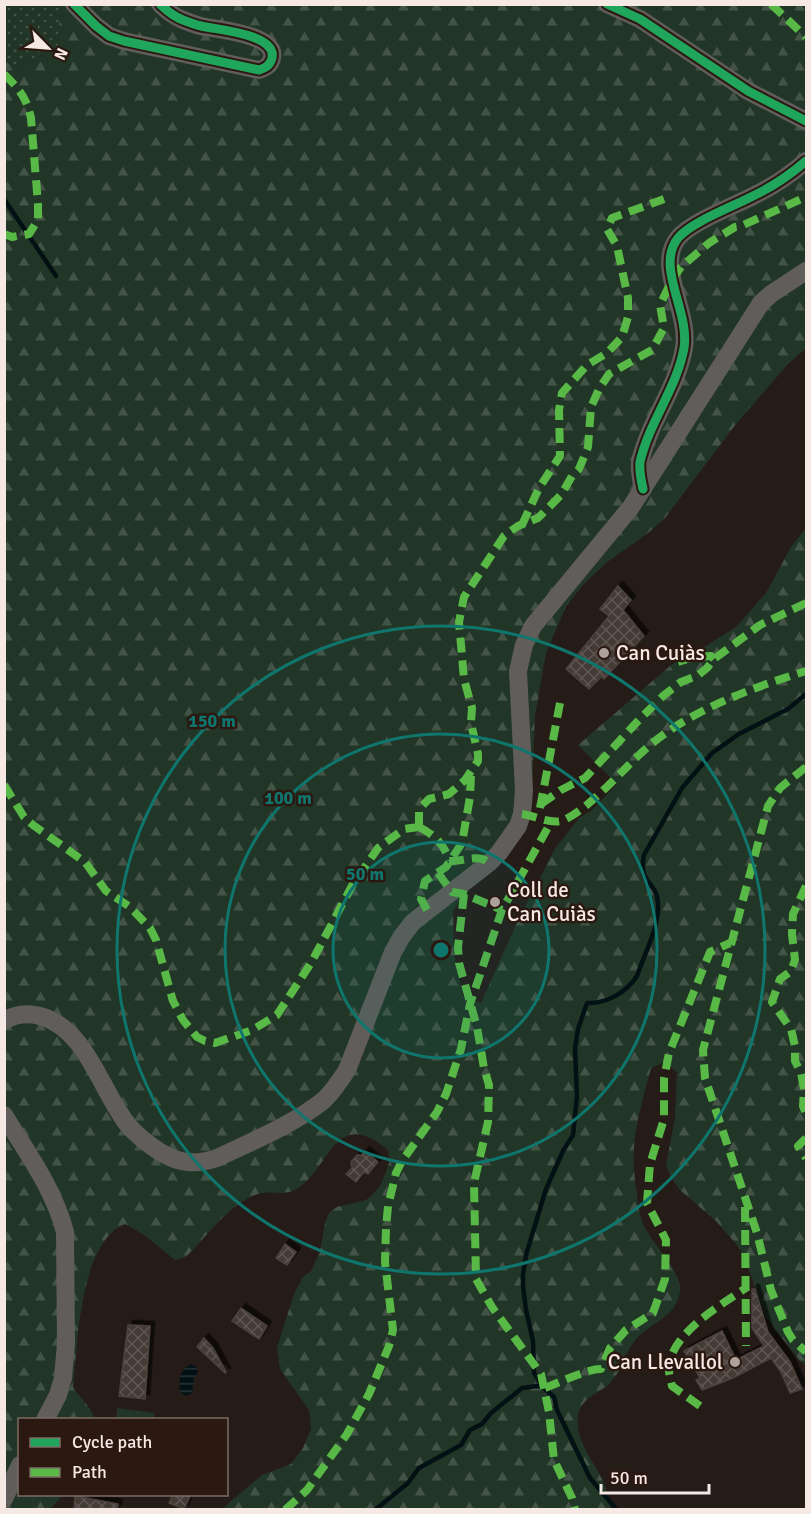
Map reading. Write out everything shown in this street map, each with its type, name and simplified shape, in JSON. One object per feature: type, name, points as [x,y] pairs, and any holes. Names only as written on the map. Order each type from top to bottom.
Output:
[{"type":"main road","points":[[74,4],[82,15],[109,36],[141,46],[259,70],[267,67],[272,59],[272,50],[265,42],[248,35],[202,27],[181,19],[160,4]]},
{"type":"main road","points":[[608,4],[640,19],[748,91],[807,121]]},
{"type":"main road","points":[[643,489],[640,464],[678,371],[685,343],[683,316],[670,270],[670,254],[673,245],[687,230],[757,194],[807,161]]},
{"type":"main road","points":[[4,1021],[20,1015],[34,1015],[60,1025],[80,1045],[129,1126],[149,1145],[171,1158],[184,1162],[194,1163],[218,1158],[308,1111],[324,1099],[346,1070],[384,974],[402,936],[420,915],[471,878],[499,853],[518,826],[522,814],[524,791],[518,671],[524,645],[541,614],[608,537],[643,489],[761,303],[807,271]]},
{"type":"main road","points":[[4,1115],[50,1189],[65,1232],[66,1343],[63,1378],[58,1395],[46,1418]]},
{"type":"main road","points":[[4,1499],[18,1469]]},
{"type":"green space","points":[[4,5],[60,5],[58,51],[12,66],[5,58]]},
{"type":"green space","points":[[60,5],[806,5],[806,348],[788,364],[736,424],[665,518],[606,563],[584,584],[566,606],[546,653],[535,716],[532,787],[453,911],[454,954],[463,996],[481,1003],[515,927],[554,850],[579,818],[591,811],[617,784],[578,745],[684,654],[706,646],[736,627],[766,593],[791,547],[806,528],[806,1365],[800,1361],[765,1316],[745,1258],[737,1245],[717,1222],[681,1191],[672,1179],[666,1165],[675,1118],[677,1072],[665,1062],[651,1068],[634,1144],[638,1205],[643,1224],[676,1275],[680,1291],[677,1301],[668,1314],[639,1336],[615,1377],[607,1386],[586,1400],[580,1410],[579,1434],[604,1483],[611,1509],[222,1509],[262,1475],[291,1464],[303,1448],[311,1429],[309,1410],[280,1369],[277,1348],[294,1294],[303,1277],[311,1271],[320,1252],[329,1213],[337,1207],[366,1200],[380,1186],[387,1169],[390,1159],[387,1149],[369,1137],[355,1134],[343,1138],[334,1146],[307,1181],[295,1190],[286,1193],[258,1194],[238,1204],[186,1257],[175,1260],[143,1234],[125,1224],[110,1235],[98,1251],[84,1296],[73,1387],[91,1410],[94,1418],[18,1418],[18,1496],[62,1496],[50,1509],[5,1509],[4,58],[12,66],[58,51]]},
{"type":"green space","points":[[117,1408],[154,1413],[154,1418],[116,1418]]},
{"type":"shaded area","points":[[191,1364],[197,1367],[198,1372],[194,1378],[192,1393],[186,1396],[180,1392],[179,1384],[182,1372]]},
{"type":"building","name":"Can Cuiàs","points":[[618,586],[631,600],[623,610],[644,636],[604,679],[601,677],[589,689],[566,669],[609,616],[600,609]]},
{"type":"building","points":[[365,1151],[378,1162],[368,1174],[364,1172],[356,1182],[346,1174],[352,1168],[351,1162]]},
{"type":"building","points":[[285,1244],[296,1252],[287,1265],[276,1258]]},
{"type":"building","points":[[752,1289],[755,1289],[768,1332],[790,1362],[802,1389],[790,1393],[781,1372],[771,1358],[733,1378],[702,1390],[696,1380],[700,1378],[684,1351],[722,1331],[736,1360],[764,1346],[752,1328]]},
{"type":"building","points":[[241,1308],[267,1326],[259,1339],[232,1321]]},
{"type":"building","points":[[128,1325],[150,1326],[145,1399],[119,1396]]},
{"type":"building","points":[[204,1338],[213,1348],[225,1373],[197,1347]]},
{"type":"building","points":[[75,1496],[118,1504],[117,1509],[74,1509]]},
{"type":"building","points":[[172,1496],[190,1496],[184,1509],[169,1503]]},
{"type":"waterway","points":[[4,199],[56,276]]},
{"type":"waterway","points":[[617,1510],[590,1478],[557,1410],[554,1397],[543,1387],[534,1373],[533,1341],[523,1286],[526,1255],[546,1189],[573,1135],[577,1096],[575,1048],[578,1029],[587,1003],[615,996],[628,987],[637,976],[657,921],[658,912],[657,895],[643,872],[644,855],[682,788],[712,753],[739,734],[788,709],[806,694]]},
{"type":"waterway","points":[[375,1510],[408,1483],[419,1468],[461,1445],[470,1430],[482,1424],[491,1413],[522,1388],[543,1387]]},
{"type":"marked path","points":[[771,4],[806,37]]},
{"type":"marked path","points":[[4,74],[21,93],[29,110],[38,204],[38,220],[29,234],[12,237],[4,234]]},
{"type":"marked path","points":[[419,827],[419,812],[422,806],[429,799],[449,794],[465,780],[478,761],[471,723],[472,708],[464,679],[459,622],[464,597],[504,536],[518,526],[538,518],[561,495],[579,469],[588,447],[591,407],[599,389],[609,374],[652,350],[664,328],[660,305],[681,267],[709,243],[735,227],[806,197]]},
{"type":"marked path","points":[[522,525],[539,488],[560,456],[559,410],[562,393],[587,365],[607,353],[622,337],[628,317],[628,298],[617,246],[607,229],[612,218],[664,199]]},
{"type":"marked path","points":[[541,804],[561,790],[585,778],[638,721],[681,682],[697,676],[714,659],[760,625],[806,603]]},
{"type":"marked path","points":[[678,662],[694,657],[711,656],[714,659]]},
{"type":"marked path","points":[[522,814],[550,821],[566,819],[588,804],[649,746],[684,721],[745,692],[806,671]]},
{"type":"marked path","points":[[540,808],[560,703]]},
{"type":"marked path","points":[[806,767],[780,788],[768,806],[703,1050],[705,1078],[757,1233],[771,1290],[788,1332],[806,1352]]},
{"type":"marked path","points":[[427,910],[421,899],[425,881],[446,867],[462,843],[470,797],[471,774]]},
{"type":"marked path","points":[[4,785],[24,817],[85,862],[106,891],[130,907],[150,928],[156,940],[173,1001],[183,1020],[197,1037],[215,1043],[252,1030],[277,1015],[311,963],[353,884],[378,848],[404,829],[419,827]]},
{"type":"marked path","points":[[285,1510],[307,1490],[347,1434],[369,1394],[389,1346],[393,1330],[385,1262],[386,1229],[388,1206],[396,1173],[437,1112],[446,1094],[461,1049],[470,1004],[502,910],[551,822]]},
{"type":"marked path","points":[[419,827],[438,840],[445,849],[449,861]]},
{"type":"marked path","points":[[449,861],[476,858],[489,863]]},
{"type":"marked path","points":[[438,873],[452,892],[464,894],[502,910]]},
{"type":"marked path","points":[[806,886],[793,914],[792,934],[795,960],[791,971],[780,979],[772,1002],[791,1029],[795,1046],[795,1061],[801,1073],[804,1089],[803,1106],[806,1114]]},
{"type":"marked path","points":[[464,894],[458,947],[459,963],[477,1027],[489,1085],[488,1122],[474,1183],[476,1279],[492,1307],[541,1374],[549,1412],[554,1460],[572,1498],[575,1510]]},
{"type":"marked path","points":[[545,1388],[582,1373],[601,1369],[610,1348],[626,1330],[653,1313],[665,1279],[666,1240],[647,1203],[650,1164],[664,1119],[664,1079],[669,1053],[710,952],[730,943]]},
{"type":"marked path","points":[[806,1138],[798,1146],[806,1158]]},
{"type":"marked path","points":[[745,1207],[746,1346]]},
{"type":"marked path","points":[[700,1406],[672,1386],[669,1372],[670,1359],[685,1334],[746,1288]]},
{"type":"cycle path","points":[[74,4],[109,36],[124,41],[259,70],[270,63],[271,50],[257,39],[235,32],[203,27],[180,19],[160,4]]},
{"type":"cycle path","points":[[607,4],[640,19],[748,91],[806,121]]},
{"type":"cycle path","points":[[643,489],[640,462],[644,447],[675,377],[684,348],[685,334],[671,276],[672,250],[678,238],[693,226],[767,189],[806,161]]},
{"type":"place","name":"Can Cuiàs","points":[[604,653]]},
{"type":"place","name":"Coll de Can Cuiàs","points":[[495,902]]},
{"type":"place","name":"Can Llevallol","points":[[735,1362]]}]
